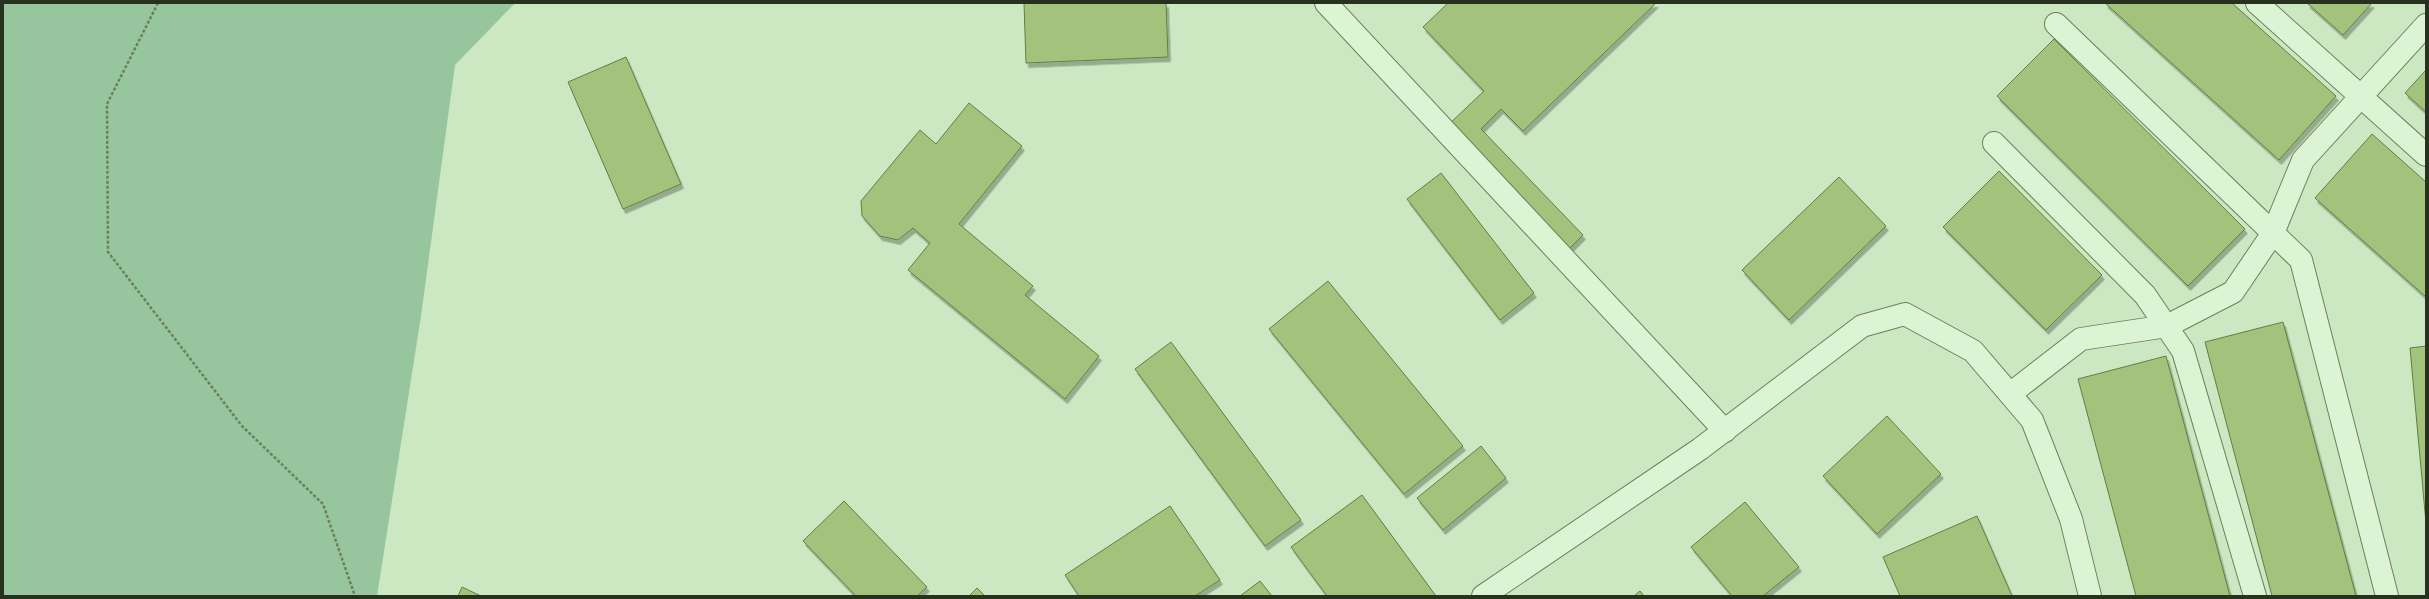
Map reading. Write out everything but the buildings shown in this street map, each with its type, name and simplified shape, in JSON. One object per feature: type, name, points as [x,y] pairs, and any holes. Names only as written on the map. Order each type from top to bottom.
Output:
[{"type":"street","points":[[1326,3],[1725,431]]},
{"type":"street","points":[[2257,3],[2426,155]]},
{"type":"street","points":[[2056,24],[2301,260],[2387,596]]},
{"type":"street","points":[[2010,394],[2081,339],[2167,326],[2233,292],[2273,233],[2303,160],[2426,25]]},
{"type":"street","points":[[1994,143],[2145,295],[2183,351],[2254,596]]},
{"type":"street","points":[[1483,596],[1725,431],[1862,326],[1905,314],[1973,351],[2032,420],[2071,519],[2090,596]]},
{"type":"path","points":[[158,3],[107,104],[108,252],[242,426],[323,504],[354,596]]},
{"type":"green space","points":[[3,3],[515,3],[455,65],[421,316],[377,596],[3,596]]}]
